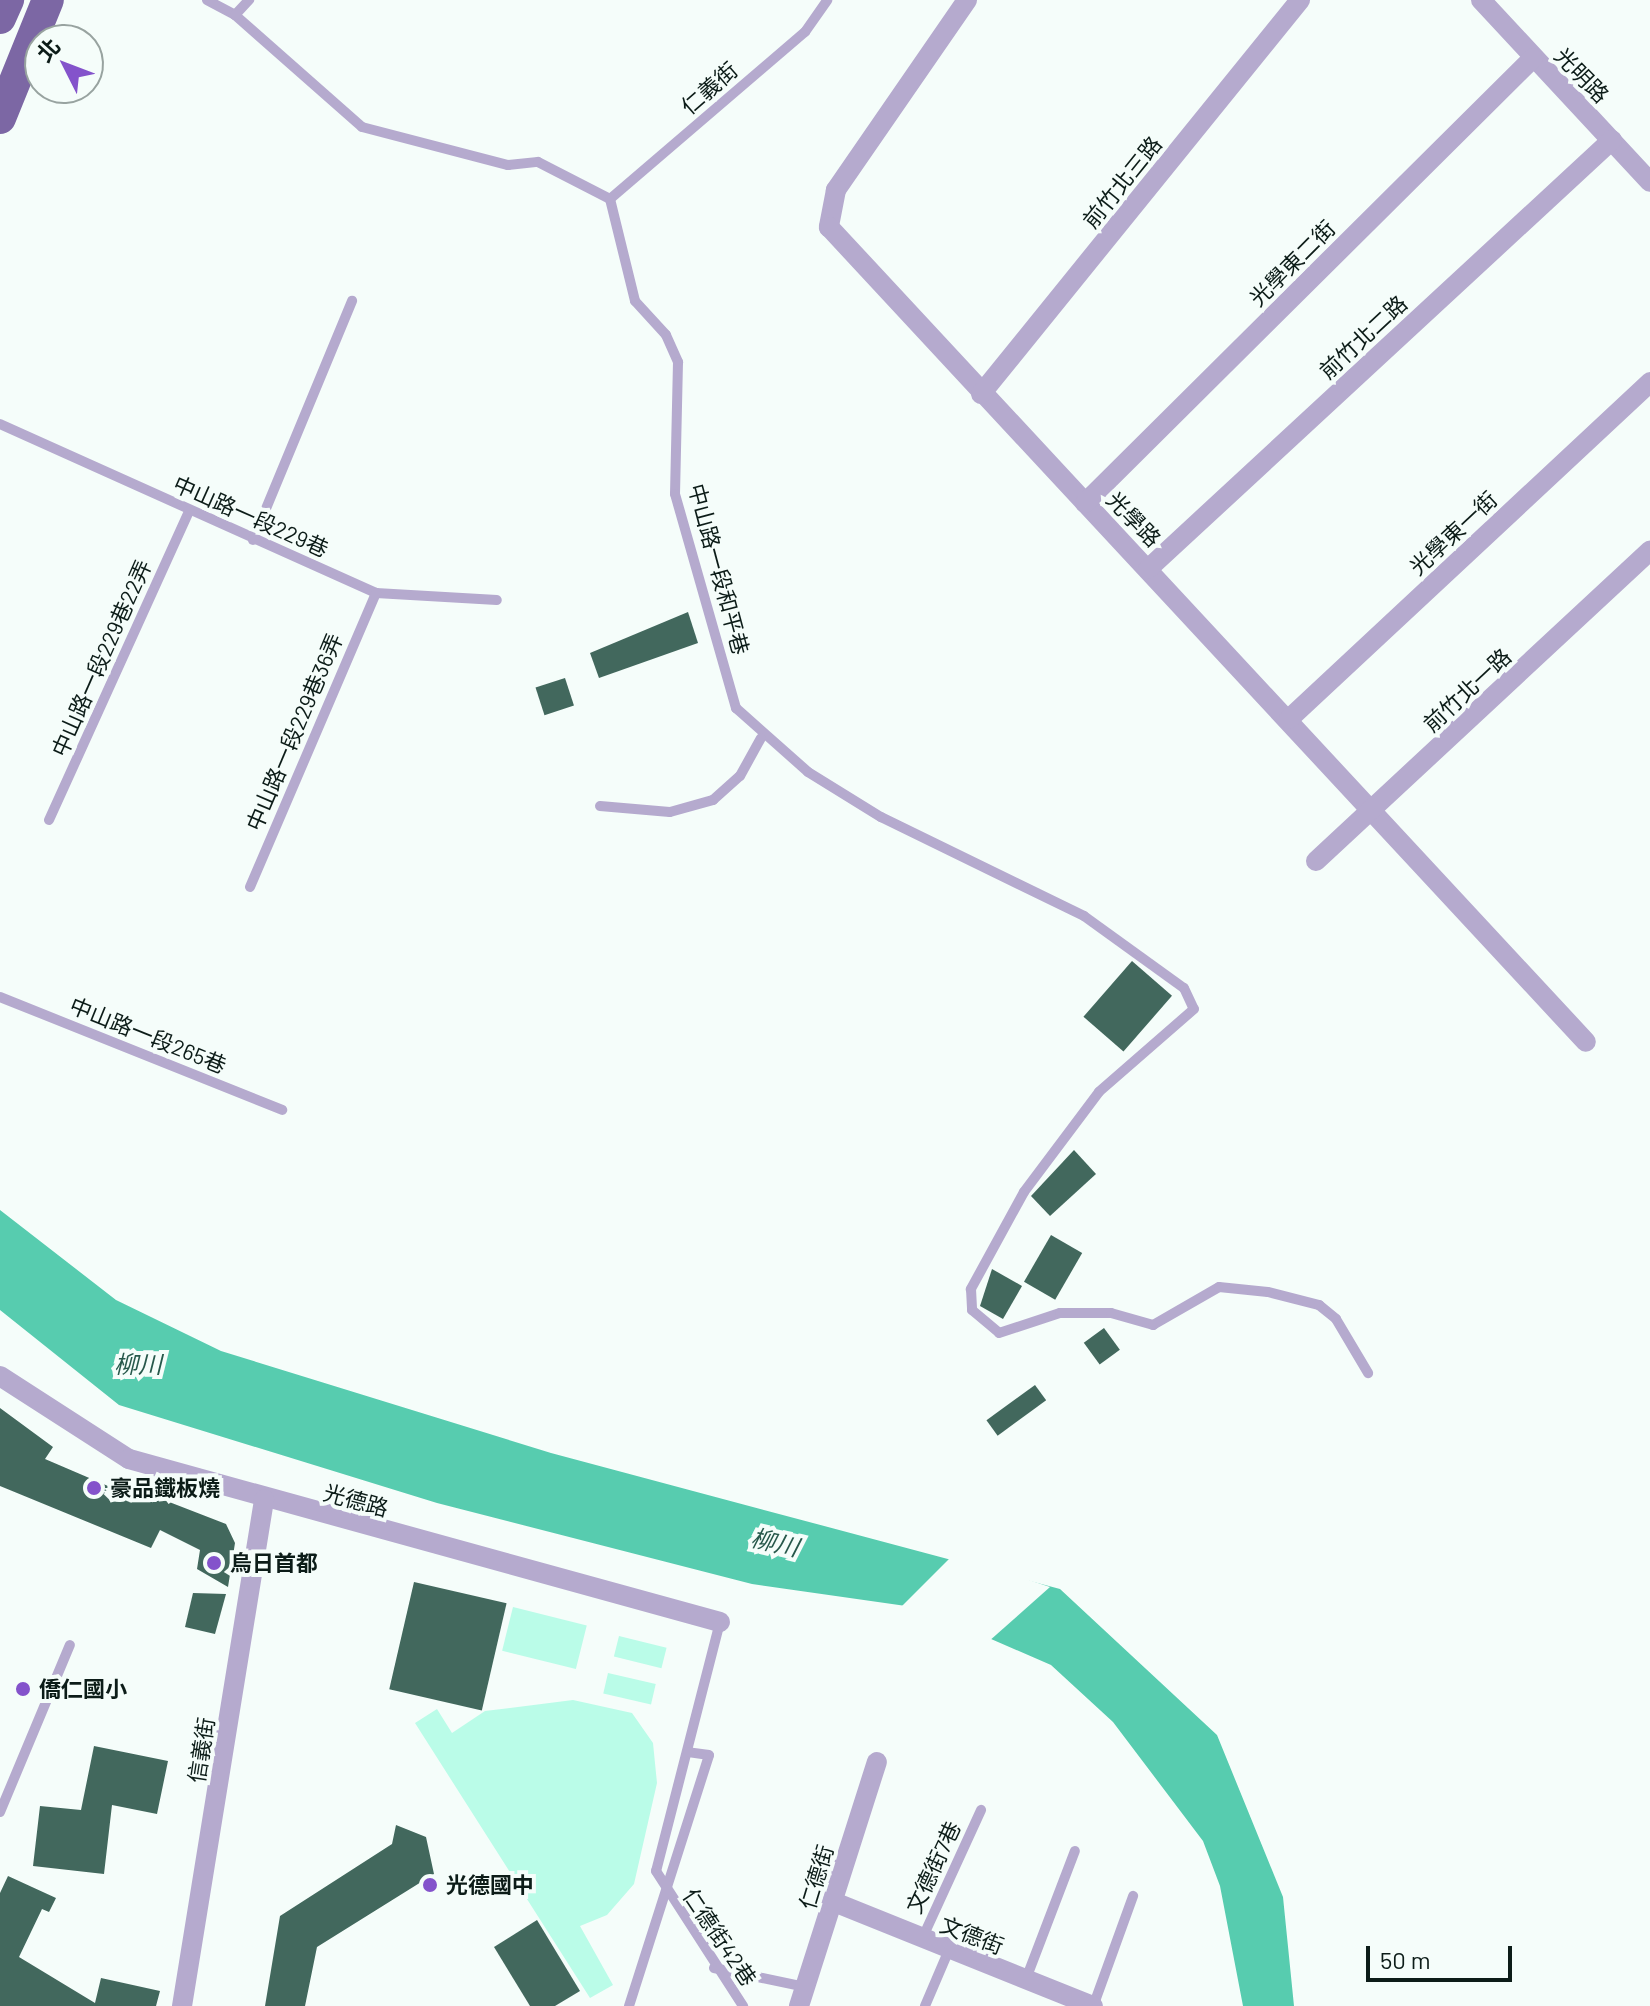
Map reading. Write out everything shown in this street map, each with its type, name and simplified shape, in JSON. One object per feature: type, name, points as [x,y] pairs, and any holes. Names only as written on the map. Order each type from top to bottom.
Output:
[{"type":"main road","points":[[0,18],[8,0]]},
{"type":"main road","points":[[0,118],[48,0]]},
{"type":"street","name":"光學路","points":[[967,0],[836,190],[829,227],[1586,1042]]},
{"type":"street","name":"前竹北三路","points":[[981,394],[1300,0]]},
{"type":"street","name":"光明路","points":[[1481,0],[1650,182]]},
{"type":"street","name":"光學東二街","points":[[1085,503],[1533,58]]},
{"type":"street","name":"前竹北二路","points":[[1148,569],[1612,140]]},
{"type":"street","name":"光學東一街","points":[[1289,719],[1650,382]]},
{"type":"street","name":"前竹北一路","points":[[1316,861],[1650,551]]},
{"type":"street","name":"光德路","points":[[0,1376],[129,1459],[264,1500],[720,1622]]},
{"type":"street","name":"信義街","points":[[182,2006],[264,1500]]},
{"type":"street","name":"仁德街","points":[[802,1997],[877,1762]]},
{"type":"street","name":"文德街","points":[[834,1902],[920,1942],[1094,2005]]},
{"type":"lane","points":[[207,0],[235,15],[362,127],[508,165],[538,162],[610,199]]},
{"type":"lane","points":[[235,15],[249,0]]},
{"type":"lane","name":"仁義街","points":[[610,199],[805,32],[827,0]]},
{"type":"lane","name":"中山路一段和平巷","points":[[610,199],[626,242],[635,301],[666,335],[678,362],[675,494],[736,708],[761,738],[881,817],[1084,916],[1184,988],[1194,1009],[1099,1092],[1024,1192],[971,1289],[972,1310],[999,1333],[1060,1313],[1111,1313],[1153,1325],[1219,1287],[1268,1292],[1319,1305],[1336,1319],[1368,1373]]},
{"type":"lane","points":[[253,540],[352,301]]},
{"type":"lane","name":"中山路一段229巷","points":[[0,424],[376,593],[497,600]]},
{"type":"lane","name":"中山路一段229巷22弄","points":[[49,820],[189,511]]},
{"type":"lane","name":"中山路一段229巷36弄","points":[[250,887],[376,593]]},
{"type":"lane","points":[[600,806],[670,812],[713,800],[740,776],[761,738]]},
{"type":"lane","name":"中山路一段265巷","points":[[0,997],[282,1110]]},
{"type":"lane","points":[[664,1890],[656,1871],[720,1622]]},
{"type":"lane","points":[[0,1812],[70,1645]]},
{"type":"lane","points":[[629,2006],[664,1890],[675,1879],[709,1755],[688,1752]]},
{"type":"lane","name":"文德街7巷","points":[[920,1942],[981,1810]]},
{"type":"lane","points":[[1025,1981],[1075,1851]]},
{"type":"lane","name":"仁德街42巷","points":[[664,1890],[714,1968],[743,2006]]},
{"type":"lane","points":[[1094,2005],[1133,1896]]},
{"type":"lane","points":[[925,2006],[948,1952]]},
{"type":"lane","points":[[714,1968],[802,1997]]},
{"type":"shaded area","points":[[513,1607],[587,1625],[576,1669],[502,1651]]},
{"type":"shaded area","points":[[619,1636],[667,1648],[661,1668],[614,1656]]},
{"type":"shaded area","points":[[608,1673],[656,1684],[651,1704],[603,1693]]},
{"type":"shaded area","points":[[573,1700],[632,1713],[653,1743],[657,1783],[634,1884],[607,1915],[580,1926],[613,1985],[590,1998],[415,1723],[437,1709],[452,1733],[485,1711]]},
{"type":"water","name":"柳川","points":[[0,1210],[116,1300],[221,1351],[551,1453],[1060,1589],[1217,1735],[1283,1897],[1294,2006],[1243,2006],[1220,1886],[1203,1841],[1113,1722],[1051,1665],[920,1608],[752,1584],[437,1503],[119,1405],[0,1310]]},
{"type":"pier","points":[[953,1555],[1050,1587],[988,1642],[901,1607]]},
{"type":"building","points":[[688,612],[698,643],[599,678],[590,653]]},
{"type":"building","points":[[565,678],[574,706],[544,715],[536,688]]},
{"type":"building","points":[[1132,961],[1172,996],[1123,1052],[1083,1017]]},
{"type":"building","points":[[1074,1150],[1096,1174],[1050,1216],[1031,1196]]},
{"type":"building","points":[[1051,1235],[1082,1253],[1055,1300],[1024,1282]]},
{"type":"building","points":[[992,1269],[1022,1286],[1003,1319],[980,1306]]},
{"type":"building","points":[[1104,1328],[1120,1350],[1100,1365],[1084,1343]]},
{"type":"building","points":[[1035,1385],[1046,1400],[998,1436],[986,1420]]},
{"type":"building","points":[[0,1408],[53,1447],[45,1459],[143,1501],[146,1493],[226,1524],[235,1543],[228,1587],[197,1569],[200,1550],[160,1530],[151,1548],[0,1486]]},
{"type":"building","points":[[414,1582],[507,1603],[482,1711],[389,1689]]},
{"type":"building","points":[[193,1593],[226,1594],[215,1634],[185,1627]]},
{"type":"building","points":[[94,1746],[168,1761],[157,1814],[112,1805],[104,1874],[33,1866],[40,1806],[81,1810]]},
{"type":"building","points":[[396,1825],[426,1837],[434,1874],[317,1947],[305,2006],[265,2006],[280,1916],[392,1844]]},
{"type":"building","points":[[8,1876],[56,1898],[49,1912],[42,1909],[19,1957],[95,2003],[101,1978],[160,1991],[156,2006],[0,2006],[0,1893]]},
{"type":"building","points":[[537,1920],[580,1991],[555,2006],[530,2006],[494,1947]]},
{"type":"place","name":"豪品鐵板燒","points":[[94,1488]]},
{"type":"place","name":"烏日首都","points":[[214,1563]]},
{"type":"place","name":"僑仁國小","points":[[23,1689]]},
{"type":"place","name":"光德國中","points":[[430,1885]]}]
